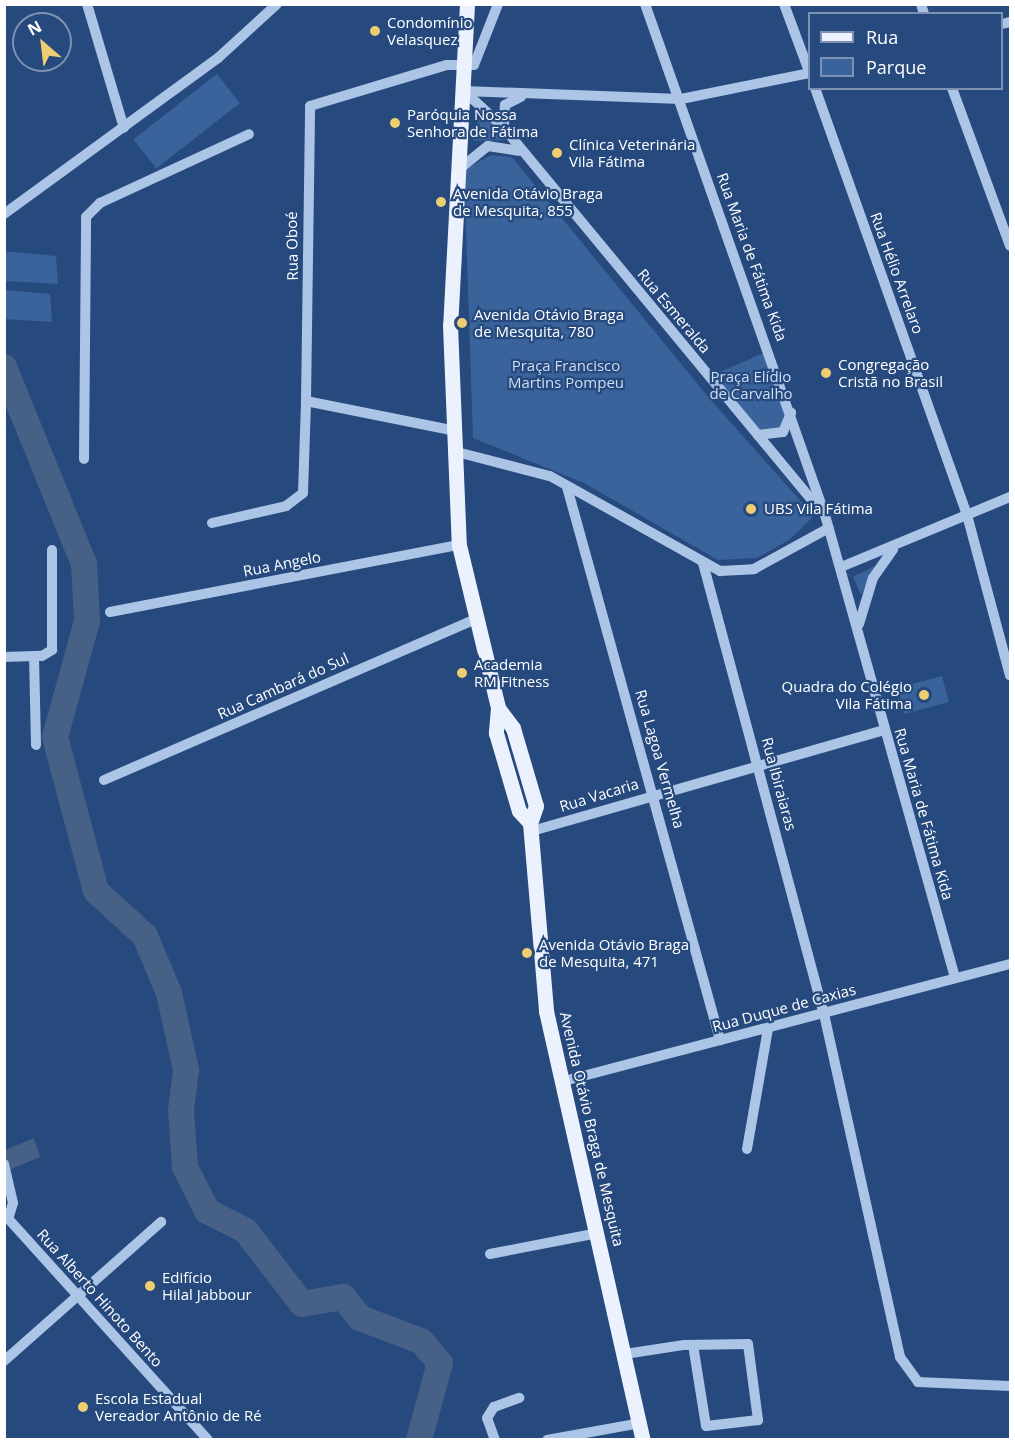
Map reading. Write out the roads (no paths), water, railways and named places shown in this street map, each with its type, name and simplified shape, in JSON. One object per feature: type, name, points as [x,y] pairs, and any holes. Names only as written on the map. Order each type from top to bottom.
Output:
[{"type":"main road","name":"Avenida Otávio Braga de Mesquita","points":[[467,4],[467,66],[456,172],[451,430],[459,545],[474,620],[498,708],[513,728],[533,791],[536,807],[531,827],[546,1011],[564,1080],[643,1440]]},
{"type":"street","points":[[87,4],[124,128]]},
{"type":"street","points":[[5,214],[219,58],[277,4]]},
{"type":"street","points":[[467,66],[478,61],[498,4]]},
{"type":"street","name":"Rua Maria de Fátima Kida","points":[[645,4],[681,99],[825,515],[859,624],[884,730],[955,977]]},
{"type":"street","points":[[784,4],[808,69]]},
{"type":"street","name":"Rua Oboé","points":[[306,401],[310,106],[447,65],[467,66]]},
{"type":"street","points":[[464,91],[527,96],[681,99],[808,74]]},
{"type":"street","name":"Rua Hélio Arrelaro","points":[[816,90],[967,515],[1011,675]]},
{"type":"street","points":[[953,90],[1011,246]]},
{"type":"street","name":"Rua Esmeralda","points":[[464,91],[504,128],[825,515]]},
{"type":"street","points":[[504,128],[505,105],[527,96]]},
{"type":"street","points":[[84,459],[86,217],[99,202],[249,134]]},
{"type":"street","points":[[456,172],[488,146],[508,145],[524,154]]},
{"type":"street","points":[[212,524],[286,506],[303,494],[306,401],[451,430]]},
{"type":"street","points":[[758,435],[776,437],[791,413]]},
{"type":"street","points":[[453,452],[525,467],[567,487],[703,563],[737,573],[754,569],[829,528]]},
{"type":"street","name":"Rua Lagoa Vermelha","points":[[567,487],[655,794],[720,1040]]},
{"type":"street","points":[[841,567],[894,548],[1011,497]]},
{"type":"street","name":"Rua Angelo","points":[[110,612],[459,545]]},
{"type":"street","points":[[859,624],[873,578],[894,548]]},
{"type":"street","points":[[4,657],[47,654],[54,643],[52,550]]},
{"type":"street","name":"Rua Ibiraiaras","points":[[703,563],[824,1014],[900,1357],[918,1382],[1011,1386]]},
{"type":"street","name":"Rua Cambará do Sul","points":[[104,780],[474,620]]},
{"type":"street","points":[[34,656],[36,745]]},
{"type":"street","name":"Rua Vacaria","points":[[531,827],[884,730]]},
{"type":"street","name":"Rua Duque de Caxias","points":[[564,1080],[768,1029],[955,977],[1011,964]]},
{"type":"street","points":[[747,1149],[768,1029]]},
{"type":"street","name":"Rua Alberto Hinoto Bento","points":[[4,1164],[13,1203],[6,1216],[208,1440]]},
{"type":"street","points":[[4,1361],[160,1222]]},
{"type":"street","points":[[490,1254],[598,1233]]},
{"type":"street","points":[[625,1354],[693,1345],[748,1344],[758,1420],[706,1426],[693,1345]]},
{"type":"street","points":[[495,1440],[487,1418],[494,1407],[519,1398]]},
{"type":"street","points":[[547,1440],[641,1423]]},
{"type":"waterway","points":[[4,367],[84,564],[87,621],[55,737],[96,891],[145,936],[169,993],[186,1070],[181,1111],[185,1167],[207,1211],[246,1231],[302,1304],[343,1297],[360,1318],[421,1341],[440,1363],[419,1440]]},
{"type":"place","name":"Condomínio Velasquez","points":[[375,31]]},
{"type":"place","name":"Paróquia Nossa Senhora de Fátima","points":[[395,123]]},
{"type":"place","name":"Clínica Veterinária Vila Fátima","points":[[557,153]]},
{"type":"place","name":"Avenida Otávio Braga de Mesquita, 855","points":[[441,202]]},
{"type":"place","name":"Avenida Otávio Braga de Mesquita, 780","points":[[462,323]]},
{"type":"place","name":"Congregação Cristã no Brasil","points":[[826,373]]},
{"type":"place","name":"UBS Vila Fátima","points":[[751,509]]},
{"type":"place","name":"Academia RM Fitness","points":[[462,673]]},
{"type":"place","name":"Quadra do Colégio Vila Fátima","points":[[924,695]]},
{"type":"place","name":"Avenida Otávio Braga de Mesquita, 471","points":[[527,953]]},
{"type":"place","name":"Edifício Hilal Jabbour","points":[[150,1286]]},
{"type":"place","name":"Escola Estadual Vereador Antônio de Ré","points":[[83,1407]]},
{"type":"park label","name":"Praça Francisco Martins Pompeu","points":[[566,374]]},
{"type":"park label","name":"Praça Elídio de Carvalho","points":[[751,384]]}]
